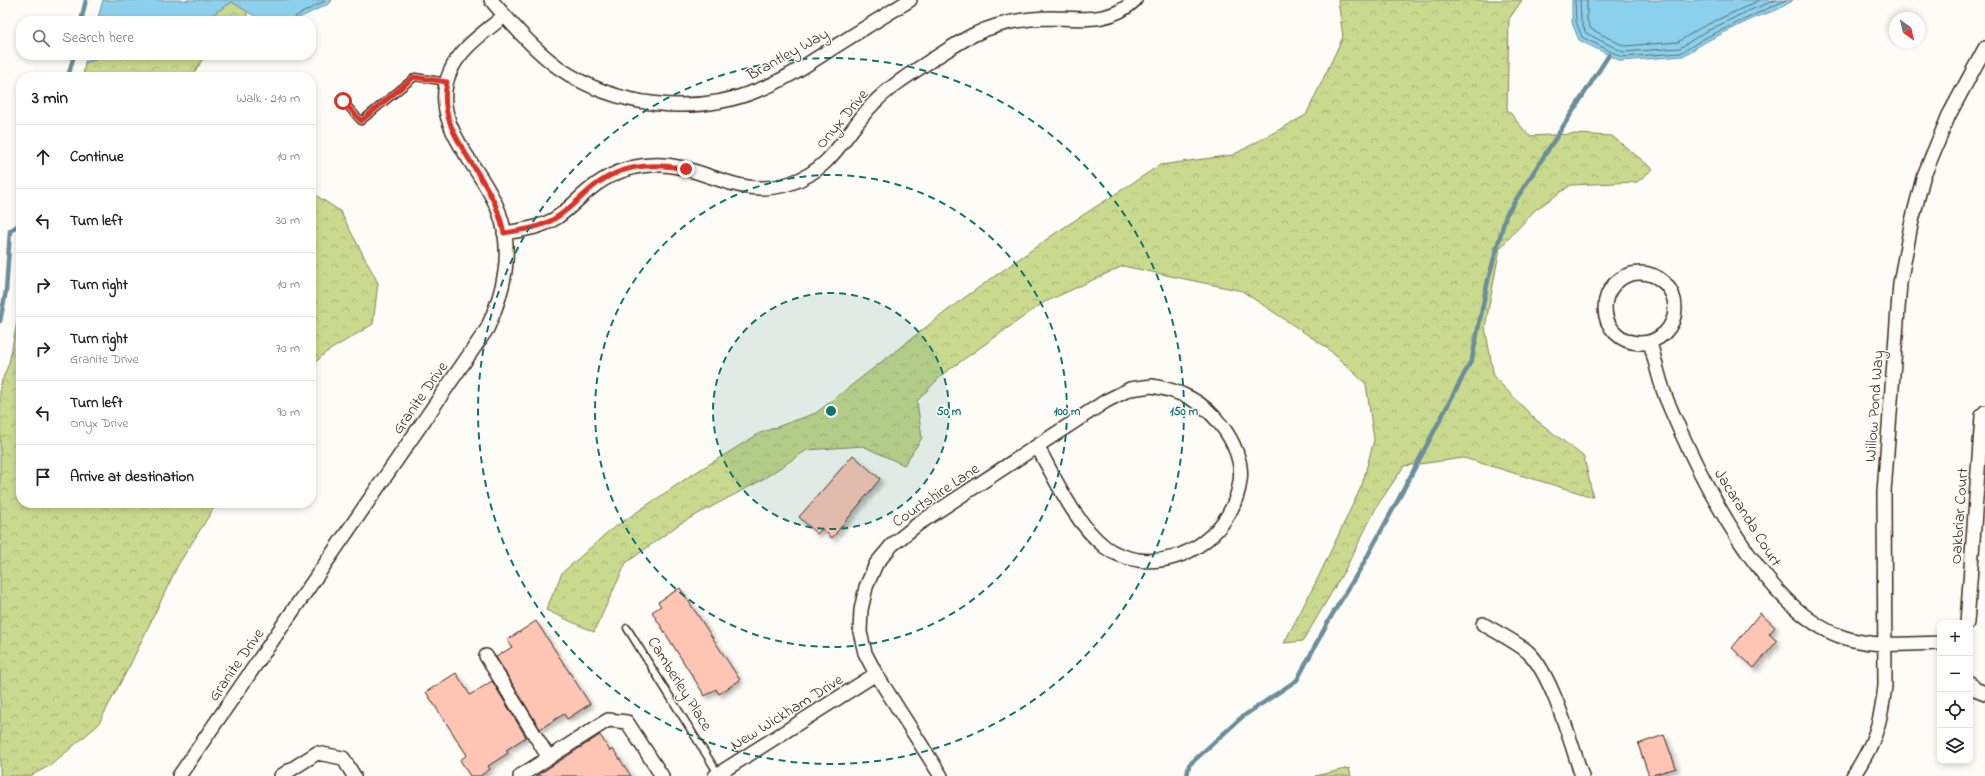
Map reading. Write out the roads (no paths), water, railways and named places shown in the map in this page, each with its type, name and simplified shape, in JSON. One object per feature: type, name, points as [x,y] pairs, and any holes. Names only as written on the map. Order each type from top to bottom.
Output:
[{"type":"street","name":"Brantley Way","points":[[491,0],[534,48],[560,68],[588,84],[618,96],[647,103],[684,106],[721,101],[756,92],[789,75],[910,0]]},
{"type":"street","name":"Onyx Drive","points":[[504,233],[540,226],[554,219],[603,180],[635,167],[652,164],[686,169],[732,185],[748,188],[779,186],[792,183],[825,164],[837,152],[872,105],[886,92],[910,74],[974,35],[1011,22],[1031,20],[1097,19],[1115,13],[1135,0]]},
{"type":"street","name":"Granite Drive","points":[[178,776],[487,329],[503,287],[506,269],[504,233],[499,212],[491,194],[456,138],[449,122],[445,107],[445,92],[449,73],[457,58],[504,16]]},
{"type":"street","name":"Willow Pond Way","points":[[1853,776],[1865,758],[1875,736],[1882,714],[1885,686],[1884,492],[1900,283],[1911,225],[1923,178],[1949,115],[1985,48]]},
{"type":"street","points":[[1633,273],[1645,273],[1656,276],[1666,284],[1673,294],[1676,306],[1674,318],[1669,328],[1661,337],[1650,342],[1638,344],[1628,341],[1618,335],[1610,327],[1606,317],[1606,300],[1613,285],[1621,278],[1633,273]]},
{"type":"street","name":"Jacaranda Court","points":[[1650,342],[1665,396],[1695,461],[1726,519],[1752,560],[1775,590],[1794,608],[1818,625],[1849,639],[1885,644]]},
{"type":"street","name":"Courtshire Lane","points":[[941,776],[876,674],[865,653],[860,632],[861,610],[866,587],[876,564],[892,545],[918,524],[1037,446],[1106,401],[1130,390],[1152,386],[1174,390],[1196,401],[1215,417],[1228,433],[1238,455],[1241,480],[1236,501],[1225,521],[1212,535],[1198,546],[1181,555],[1163,560],[1145,561],[1127,558],[1106,547],[1091,533],[1073,509],[1037,446]]},
{"type":"street","name":"Oakbriar Court","points":[[1966,620],[1982,416],[1985,412]]},
{"type":"street","points":[[1484,624],[1528,652],[1541,668],[1550,686],[1582,776]]},
{"type":"street","points":[[1885,644],[1937,643]]},
{"type":"street","points":[[486,656],[549,758]]},
{"type":"street","name":"New Wickham Drive","points":[[718,775],[876,674]]},
{"type":"street","points":[[1973,687],[1985,693]]},
{"type":"street","points":[[520,776],[608,720],[627,722],[662,776]]},
{"type":"street","points":[[281,776],[317,753],[343,758],[354,776]]},
{"type":"lane","points":[[343,101],[361,121],[414,77],[447,82]]},
{"type":"lane","name":"Camberley Place","points":[[627,628],[718,775]]},
{"type":"water","points":[[103,0],[332,0],[330,3],[303,16],[254,16],[232,2],[210,16],[98,16]]},
{"type":"water","points":[[1572,0],[1793,0],[1779,9],[1752,19],[1707,41],[1683,56],[1621,61],[1579,40],[1572,23]]},
{"type":"water","points":[[86,60],[94,60],[85,63]]},
{"type":"waterway","points":[[82,16],[86,0]]},
{"type":"waterway","points":[[1187,776],[1189,765],[1242,717],[1297,680],[1329,620],[1362,566],[1398,500],[1472,359],[1488,280],[1506,215],[1609,55]]},
{"type":"waterway","points":[[69,72],[73,60]]},
{"type":"waterway","points":[[0,321],[6,291],[10,231],[16,227]]}]
